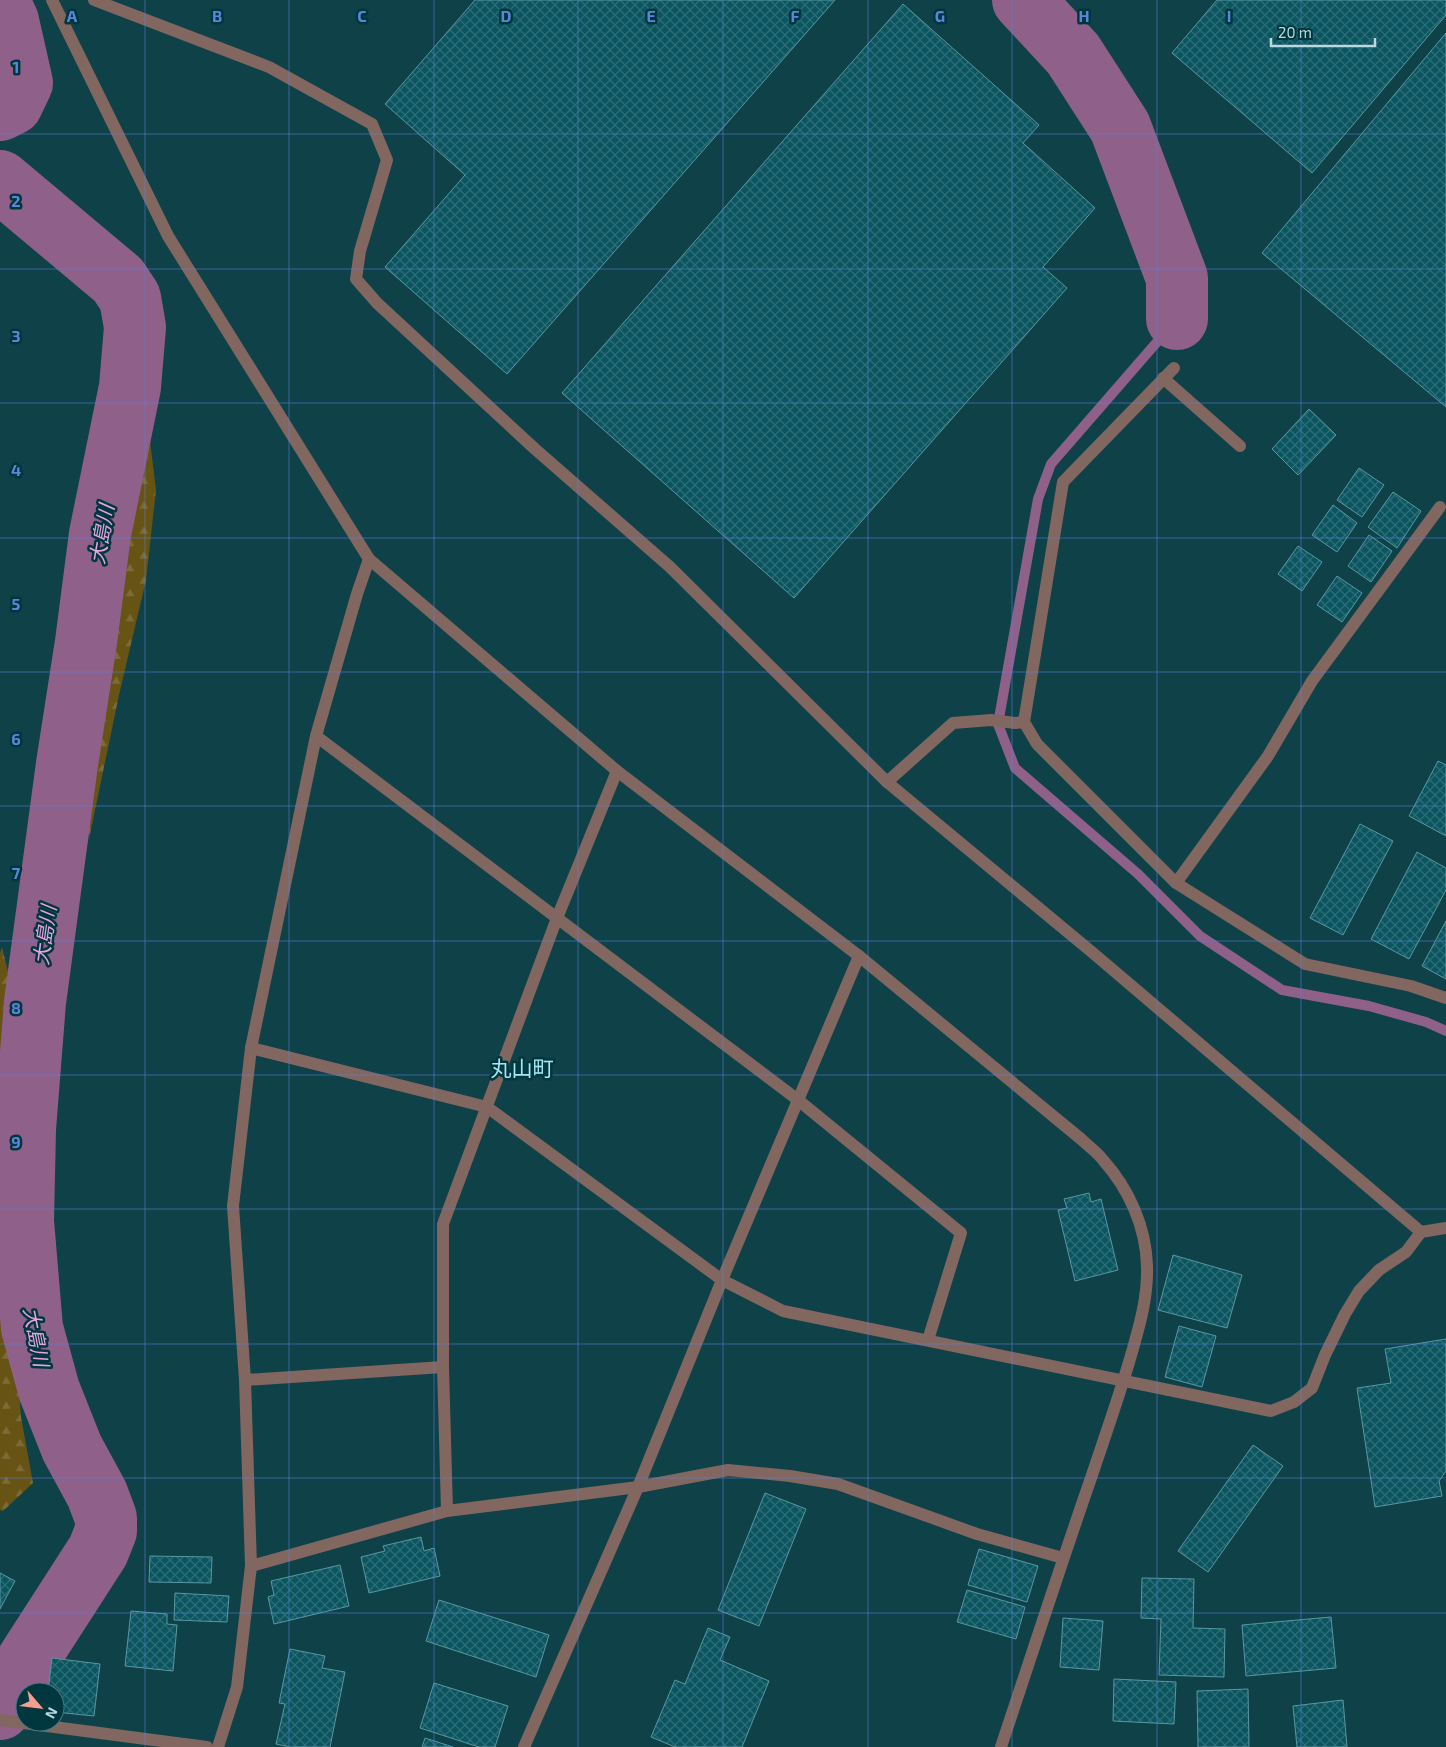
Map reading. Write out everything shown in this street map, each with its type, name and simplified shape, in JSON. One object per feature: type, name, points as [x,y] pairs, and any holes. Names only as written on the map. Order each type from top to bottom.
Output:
[{"type":"street","points":[[52,0],[168,236],[369,559],[617,771],[859,956],[1081,1140],[1102,1159],[1120,1182],[1134,1208],[1143,1236],[1147,1265],[1146,1294],[1140,1323],[1124,1380],[1001,1747]]},
{"type":"street","points":[[94,0],[269,67],[372,124],[387,160],[360,251],[356,279],[377,302],[535,449],[670,567],[887,782],[1421,1232]]},
{"type":"street","points":[[1019,722],[1063,482],[1174,368]]},
{"type":"street","points":[[1163,378],[1240,446]]},
{"type":"street","points":[[1176,883],[1268,756],[1312,681],[1440,507]]},
{"type":"street","points":[[218,1747],[237,1687],[251,1566],[245,1380],[233,1206],[251,1048],[316,736],[369,559]]},
{"type":"street","points":[[887,782],[954,723],[991,720],[1019,722],[1037,744],[1176,883],[1305,964],[1411,986],[1446,998]]},
{"type":"street","points":[[316,736],[798,1100],[961,1233],[928,1340]]},
{"type":"street","points":[[447,1511],[443,1367],[443,1224],[556,918],[617,771]]},
{"type":"street","points":[[524,1747],[638,1487],[722,1280],[859,956]]},
{"type":"street","points":[[251,1048],[487,1107],[722,1280],[783,1311],[1271,1411],[1294,1402],[1312,1388],[1324,1355],[1344,1314],[1359,1291],[1379,1270],[1406,1252],[1421,1232],[1446,1228]]},
{"type":"street","points":[[245,1380],[443,1367]]},
{"type":"street","points":[[251,1566],[447,1511],[638,1487],[728,1470],[790,1476],[838,1484],[976,1534],[1063,1558]]},
{"type":"street","points":[[0,1720],[207,1747]]},
{"type":"green space","points":[[130,425],[150,441],[156,490],[146,580],[119,695],[89,839],[84,803],[89,717],[105,607],[111,532],[120,470]]},
{"type":"green space","points":[[2,947],[16,1004],[3,1169],[21,1417],[33,1483],[3,1511],[0,1510],[0,953]]},
{"type":"building","points":[[475,0],[835,0],[507,374],[385,267],[465,175],[385,104]]},
{"type":"building","points":[[1217,0],[1446,0],[1446,15],[1312,173],[1172,53]]},
{"type":"building","points":[[903,4],[1039,125],[1023,143],[1095,208],[1043,267],[1067,288],[794,598],[562,393]]},
{"type":"building","points":[[1446,33],[1446,407],[1262,253]]},
{"type":"building","points":[[1309,409],[1336,435],[1298,475],[1272,449]]},
{"type":"building","points":[[1359,468],[1384,485],[1362,517],[1337,500]]},
{"type":"building","points":[[1393,492],[1421,511],[1397,548],[1368,527]]},
{"type":"building","points":[[1333,505],[1357,523],[1337,552],[1312,535]]},
{"type":"building","points":[[1369,535],[1392,551],[1371,582],[1348,566]]},
{"type":"building","points":[[1298,546],[1322,562],[1302,591],[1278,574]]},
{"type":"building","points":[[1337,576],[1362,593],[1342,622],[1317,605]]},
{"type":"building","points":[[1438,761],[1446,765],[1446,836],[1409,816]]},
{"type":"building","points":[[1360,824],[1393,841],[1343,935],[1310,918]]},
{"type":"building","points":[[1417,852],[1446,868],[1446,890],[1409,959],[1371,939]]},
{"type":"building","points":[[1446,921],[1446,979],[1422,966]]},
{"type":"building","points":[[1089,1193],[1091,1202],[1101,1199],[1118,1270],[1075,1281],[1058,1210],[1067,1208],[1064,1199]]},
{"type":"building","points":[[1173,1255],[1242,1275],[1227,1328],[1158,1310]]},
{"type":"building","points":[[1179,1326],[1216,1336],[1202,1387],[1165,1377]]},
{"type":"building","points":[[1446,1339],[1446,1471],[1439,1481],[1442,1496],[1375,1507],[1357,1388],[1391,1383],[1385,1349]]},
{"type":"building","points":[[1253,1445],[1283,1466],[1208,1572],[1178,1551]]},
{"type":"building","points":[[765,1493],[806,1509],[759,1626],[718,1610]]},
{"type":"building","points":[[421,1537],[424,1551],[434,1548],[440,1576],[369,1593],[361,1557],[385,1551],[383,1546]]},
{"type":"building","points":[[979,1549],[1038,1566],[1027,1602],[968,1585]]},
{"type":"building","points":[[150,1556],[212,1557],[211,1583],[149,1582]]},
{"type":"building","points":[[340,1565],[349,1606],[274,1624],[268,1597],[274,1595],[271,1581]]},
{"type":"building","points":[[0,1573],[15,1581],[0,1609]]},
{"type":"building","points":[[1142,1578],[1194,1579],[1193,1628],[1225,1629],[1224,1677],[1159,1675],[1161,1619],[1141,1618]]},
{"type":"building","points":[[967,1590],[1025,1607],[1016,1639],[957,1622]]},
{"type":"building","points":[[175,1593],[229,1596],[227,1622],[174,1620]]},
{"type":"building","points":[[439,1600],[549,1635],[536,1677],[426,1641]]},
{"type":"building","points":[[131,1611],[167,1614],[167,1624],[177,1625],[173,1671],[125,1666]]},
{"type":"building","points":[[1331,1617],[1336,1668],[1246,1676],[1242,1625]]},
{"type":"building","points":[[1063,1618],[1103,1621],[1099,1670],[1060,1667]]},
{"type":"building","points":[[708,1628],[730,1637],[720,1660],[769,1681],[742,1747],[675,1747],[651,1737],[675,1680],[685,1684]]},
{"type":"building","points":[[290,1649],[325,1656],[322,1668],[345,1672],[330,1747],[290,1747],[276,1744],[285,1704],[279,1703]]},
{"type":"building","points":[[52,1658],[100,1664],[94,1716],[65,1713],[65,1682],[49,1682]]},
{"type":"building","points":[[1114,1679],[1176,1682],[1174,1724],[1113,1721]]},
{"type":"building","points":[[434,1683],[508,1706],[495,1747],[479,1747],[420,1728]]},
{"type":"building","points":[[1248,1689],[1249,1747],[1198,1747],[1197,1691]]},
{"type":"building","points":[[1343,1700],[1347,1747],[1297,1747],[1293,1706]]},
{"type":"building","points":[[425,1738],[453,1747],[422,1747]]},
{"type":"waterway","points":[[1023,0],[1073,54],[1120,127],[1177,278],[1177,319]]},
{"type":"waterway","name":"大島川","points":[[0,4],[8,21],[22,83],[12,104],[0,110]]},
{"type":"waterway","name":"大島川","points":[[0,181],[118,280],[130,298],[135,327],[130,387],[100,534],[67,764],[35,1002],[25,1129],[23,1221],[32,1328],[49,1390],[72,1448],[97,1494],[106,1518],[106,1531],[98,1551],[22,1669],[0,1709]]},
{"type":"waterway","points":[[1177,319],[1051,464],[1038,499],[998,724],[1015,768],[1138,874],[1200,936],[1282,990],[1369,1006],[1426,1022],[1446,1031]]},
{"type":"district","name":"丸山町","points":[[522,1067]]}]
